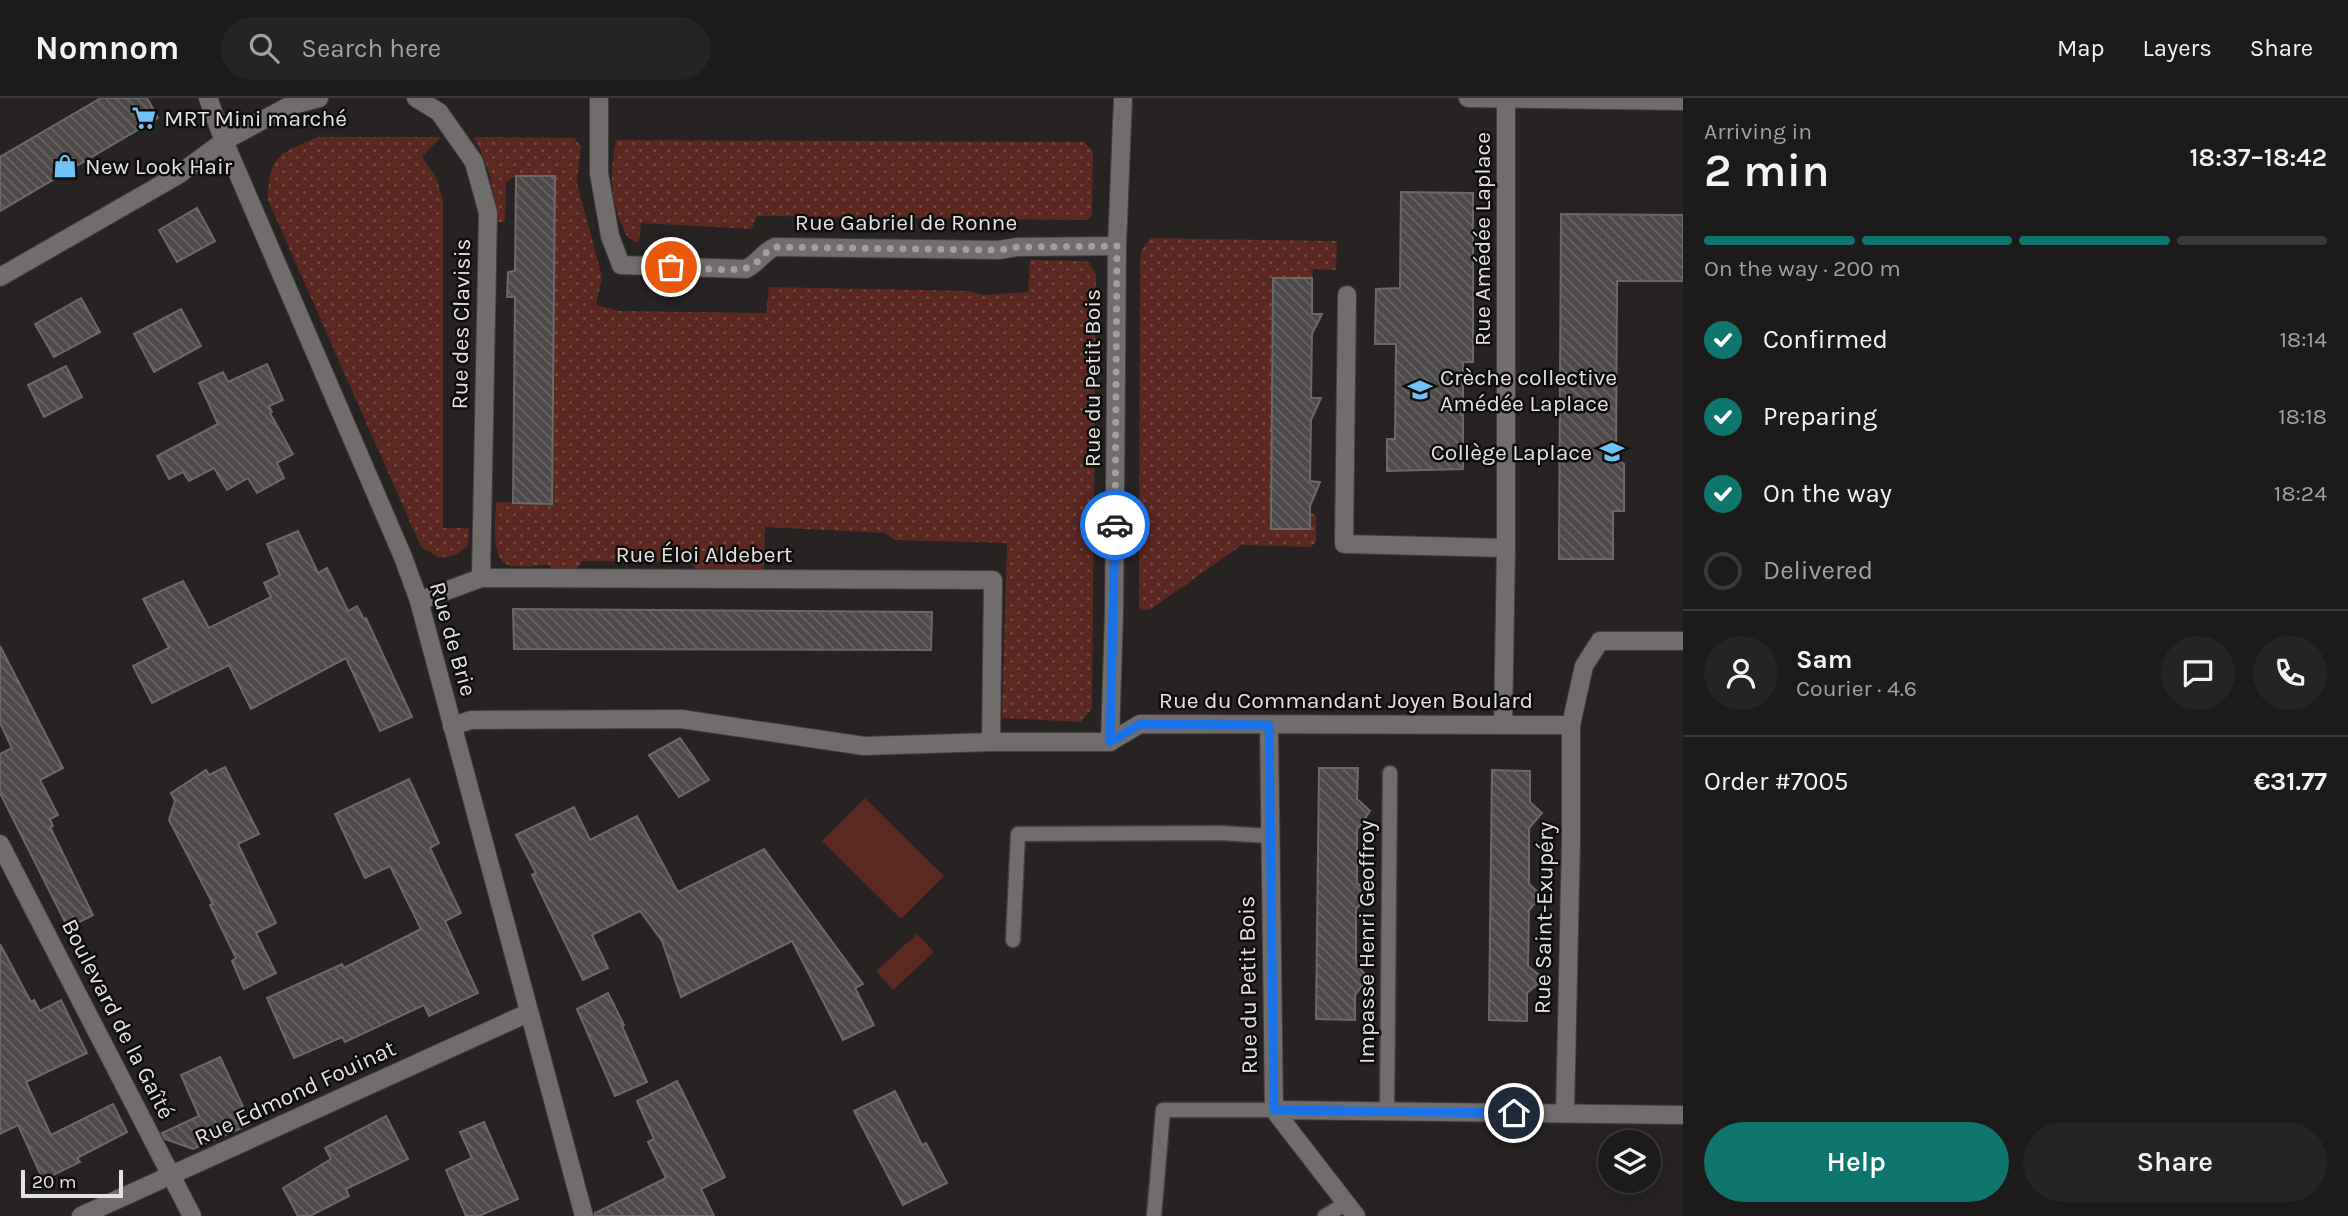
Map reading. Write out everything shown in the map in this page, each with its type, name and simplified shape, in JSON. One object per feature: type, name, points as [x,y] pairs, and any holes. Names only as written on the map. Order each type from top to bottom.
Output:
[{"type":"street","name":"Rue de Brie","points":[[208,98],[224,141],[403,556],[419,601],[584,1216]]},
{"type":"street","points":[[0,277],[178,174],[224,141],[289,106],[319,98]]},
{"type":"street","name":"Rue des Clavisis","points":[[416,98],[439,112],[474,162],[488,214],[481,578]]},
{"type":"street","name":"Rue Gabriel de Ronne","points":[[599,98],[599,173],[610,236],[621,265],[746,269],[757,263],[766,250],[775,247],[999,250],[1017,247],[1117,246]]},
{"type":"street","name":"Rue du Petit Bois","points":[[1110,742],[1114,613],[1117,246],[1123,98]]},
{"type":"street","points":[[1468,98],[1683,101]]},
{"type":"street","name":"Rue Amédée Laplace","points":[[1503,725],[1507,548],[1506,99]]},
{"type":"street","points":[[1347,295],[1344,544],[1507,548]]},
{"type":"street","name":"Rue Éloi Aldebert","points":[[419,601],[481,578],[993,580],[991,742]]},
{"type":"street","points":[[1571,725],[1584,667],[1600,641],[1683,641]]},
{"type":"street","points":[[452,726],[471,720],[681,719],[864,747],[991,742],[1110,742]]},
{"type":"street","name":"Rue du Commandant Joyen Boulard","points":[[1110,742],[1140,724],[1571,725]]},
{"type":"street","name":"Rue du Petit Bois","points":[[1269,725],[1274,1110]]},
{"type":"street","name":"Rue Saint-Exupéry","points":[[1565,1113],[1571,725]]},
{"type":"street","name":"Boulevard de la Gaîté","points":[[0,844],[192,1216]]},
{"type":"street","name":"Rue Edmond Fouinat","points":[[81,1216],[528,1013]]},
{"type":"street","points":[[1274,1110],[1683,1115]]},
{"type":"street","points":[[1274,1110],[1352,1210]]},
{"type":"lane","name":"Impasse Henri Geoffroy","points":[[1387,1111],[1390,773]]},
{"type":"lane","points":[[1013,940],[1018,834],[1221,833],[1270,836]]},
{"type":"lane","points":[[1154,1216],[1163,1110],[1274,1110]]},
{"type":"lane","points":[[1325,1216],[1352,1210]]},
{"type":"shaded area","points":[[318,137],[441,137],[422,157],[436,177],[443,200],[443,528],[469,528],[468,546],[455,555],[440,558],[421,547],[268,200],[271,173],[279,157]]},
{"type":"shaded area","points":[[474,137],[574,138],[581,146],[577,183],[602,277],[596,305],[619,311],[766,313],[769,287],[969,291],[983,295],[1028,292],[1030,260],[1087,261],[1096,274],[1092,709],[1081,722],[1002,718],[1007,543],[894,540],[885,533],[765,527],[764,572],[697,569],[688,562],[583,561],[575,571],[550,572],[550,565],[516,567],[504,563],[499,557],[495,539],[496,502],[552,504],[555,177],[516,176],[506,182],[505,222],[496,222],[490,178]]},
{"type":"shaded area","points":[[616,140],[1084,142],[1093,151],[1092,215],[1087,220],[757,216],[752,229],[641,223],[639,243],[628,238],[614,202],[612,165]]},
{"type":"shaded area","points":[[1150,238],[1337,241],[1336,270],[1313,269],[1312,278],[1273,278],[1271,529],[1310,513],[1316,515],[1316,542],[1311,547],[1242,545],[1146,610],[1139,608],[1140,258],[1142,249]]},
{"type":"shaded area","points":[[865,798],[944,876],[901,919],[822,841]]},
{"type":"shaded area","points":[[917,934],[934,952],[893,990],[876,971]]},
{"type":"building","points":[[101,98],[147,98],[158,118],[0,211],[0,157]]},
{"type":"building","points":[[516,176],[555,176],[552,504],[513,503],[515,297],[507,297],[508,272],[515,271]]},
{"type":"building","points":[[1401,192],[1473,193],[1473,362],[1463,362],[1463,469],[1387,471],[1387,439],[1395,439],[1396,344],[1375,344],[1376,289],[1400,288]]},
{"type":"building","points":[[197,208],[215,241],[177,262],[159,230]]},
{"type":"building","points":[[1561,214],[1683,215],[1683,281],[1617,281],[1616,459],[1624,464],[1624,511],[1613,511],[1613,559],[1559,559]]},
{"type":"building","points":[[1273,278],[1312,278],[1312,314],[1322,314],[1312,334],[1311,398],[1321,398],[1311,420],[1310,481],[1320,482],[1310,506],[1310,529],[1271,529]]},
{"type":"building","points":[[81,298],[100,332],[54,357],[35,324]]},
{"type":"building","points":[[181,309],[201,346],[154,372],[134,334]]},
{"type":"building","points":[[267,364],[283,400],[269,406],[272,412],[270,413],[293,454],[277,463],[284,478],[257,493],[248,478],[227,490],[214,468],[189,481],[183,472],[169,479],[157,456],[218,424],[199,383],[223,372],[228,382]]},
{"type":"building","points":[[66,366],[82,397],[44,417],[28,385]]},
{"type":"building","points":[[298,531],[318,573],[327,568],[348,611],[357,606],[364,619],[366,618],[412,717],[380,731],[346,658],[251,709],[229,665],[152,703],[133,666],[169,648],[143,599],[183,581],[209,628],[271,597],[264,583],[280,575],[267,544]]},
{"type":"building","points":[[513,609],[932,612],[931,650],[514,649]]},
{"type":"building","points":[[0,646],[63,768],[40,780],[58,815],[50,819],[53,826],[50,827],[93,915],[68,928],[0,793],[0,754],[12,748],[0,723]]},
{"type":"building","points":[[680,738],[709,780],[679,797],[649,755]]},
{"type":"building","points":[[225,767],[259,834],[238,844],[276,923],[256,933],[276,973],[244,989],[232,961],[236,958],[210,905],[213,904],[169,820],[175,801],[171,793],[206,770],[209,775]]},
{"type":"building","points":[[1319,768],[1358,768],[1357,799],[1370,811],[1357,830],[1357,883],[1370,894],[1356,909],[1356,964],[1368,978],[1355,995],[1355,1020],[1316,1019]]},
{"type":"building","points":[[1492,770],[1530,771],[1530,802],[1542,813],[1529,828],[1529,884],[1542,896],[1529,910],[1528,966],[1544,979],[1527,993],[1527,1021],[1489,1020]]},
{"type":"building","points":[[409,779],[439,843],[430,848],[461,913],[445,921],[478,993],[429,1016],[424,1005],[345,1042],[342,1037],[294,1058],[267,998],[342,964],[344,968],[421,929],[390,866],[365,878],[335,814]]},
{"type":"building","points":[[574,807],[590,840],[637,816],[678,892],[764,849],[863,984],[855,988],[874,1025],[843,1040],[792,941],[681,997],[662,941],[640,911],[592,935],[608,968],[583,980],[532,875],[536,873],[516,835]]},
{"type":"building","points":[[0,944],[31,1002],[34,1000],[40,1011],[61,1000],[87,1053],[26,1082],[51,1135],[113,1104],[127,1132],[77,1158],[80,1162],[43,1180],[18,1125],[0,1134]]},
{"type":"building","points":[[608,993],[647,1082],[615,1096],[577,1009]]},
{"type":"building","points":[[220,1057],[251,1124],[193,1149],[165,1139],[162,1133],[199,1116],[181,1075]]},
{"type":"building","points":[[677,1081],[725,1177],[701,1189],[714,1216],[595,1216],[595,1213],[666,1178],[648,1142],[654,1139],[637,1101]]},
{"type":"building","points":[[895,1091],[922,1145],[926,1143],[947,1183],[903,1205],[854,1111]]},
{"type":"building","points":[[386,1116],[408,1159],[346,1189],[349,1196],[310,1216],[298,1216],[283,1188],[331,1159],[325,1148]]},
{"type":"building","points":[[484,1122],[518,1199],[479,1216],[466,1216],[446,1170],[472,1158],[460,1132]]},
{"type":"way so far","points":[[671,267],[746,269],[757,263],[766,250],[775,247],[999,250],[1017,247],[1117,246],[1115,525]]},
{"type":"place","name":"MRT Mini marché","points":[[144,118]]},
{"type":"place","name":"New Look Hair","points":[[65,166]]},
{"type":"place","name":"Crèche collective Amédée Laplace","points":[[1420,390]]},
{"type":"place","name":"Collège Laplace","points":[[1612,452]]},
{"type":"route","points":[[1115,525],[1110,742],[1140,724],[1269,725],[1274,1110],[1514,1113]]}]
